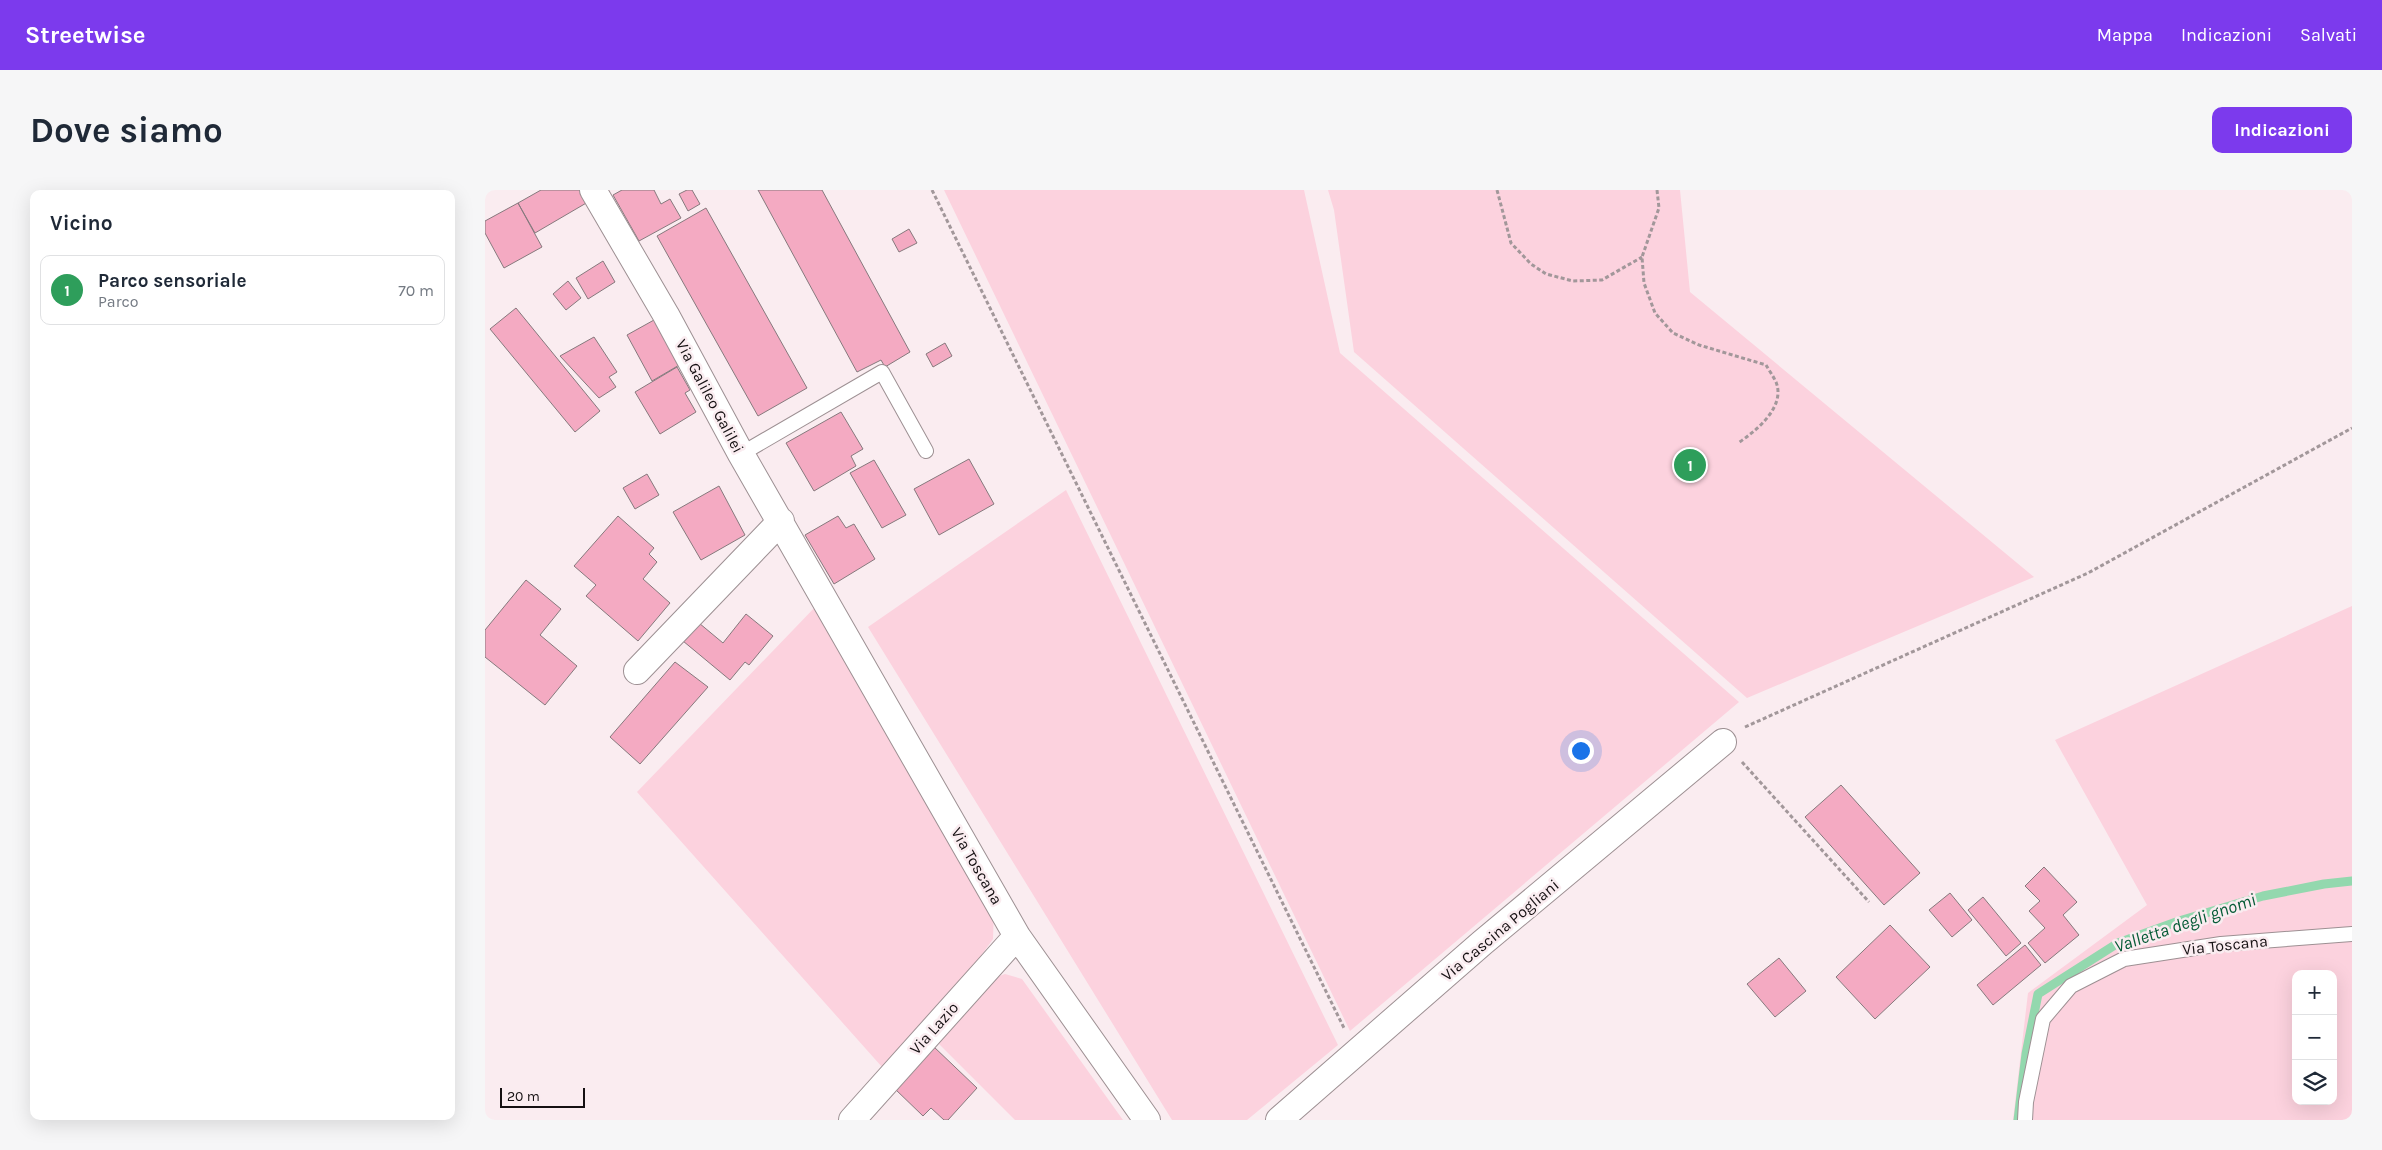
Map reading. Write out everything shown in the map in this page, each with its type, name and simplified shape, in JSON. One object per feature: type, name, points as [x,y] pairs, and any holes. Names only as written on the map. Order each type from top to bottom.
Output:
[{"type":"street","name":"Via Galileo Galilei","points":[[593,190],[666,315],[741,454],[827,601]]},
{"type":"street","points":[[637,671],[781,521]]},
{"type":"street","name":"Via Toscana","points":[[827,601],[1017,936],[1147,1120]]},
{"type":"street","name":"Via Cascina Pogliani","points":[[1279,1120],[1490,937],[1723,742]]},
{"type":"street","name":"Via Lazio","points":[[852,1120],[1017,936]]},
{"type":"lane","points":[[741,454],[882,372],[926,451]]},
{"type":"lane","name":"Via Toscana","points":[[2025,1120],[2026,1102],[2043,1019],[2071,986],[2124,959],[2221,944],[2352,934]]},
{"type":"path","points":[[932,190],[1356,1053]]},
{"type":"path","points":[[1497,190],[1511,244],[1531,264],[1546,274],[1573,282],[1602,280],[1642,257]]},
{"type":"path","points":[[1657,190],[1659,208],[1642,257],[1644,283],[1655,313],[1673,333],[1699,345],[1766,365],[1777,384],[1777,401],[1767,417],[1753,433],[1737,444]]},
{"type":"path","points":[[1869,902],[1723,742],[1751,722],[2088,573],[2352,428]]},
{"type":"shaded area","points":[[944,190],[1304,190],[1340,353],[1739,702],[1350,1031]]},
{"type":"shaded area","points":[[1328,190],[1680,190],[1690,292],[2034,577],[1747,698],[1354,352],[1334,210]]},
{"type":"shaded area","points":[[1066,490],[1338,1045],[1247,1120],[1172,1120],[868,627]]},
{"type":"shaded area","points":[[818,604],[994,907],[993,939],[955,992],[882,1067],[637,792]]},
{"type":"shaded area","points":[[2352,606],[2352,1120],[2013,1120],[2028,993],[2147,905],[2055,740]]},
{"type":"shaded area","points":[[1005,974],[1022,979],[1123,1120],[1015,1120],[934,1039],[985,981]]},
{"type":"building","points":[[541,190],[581,190],[588,202],[535,233],[518,203]]},
{"type":"building","points":[[622,190],[654,190],[661,204],[670,199],[681,218],[639,241],[613,195]]},
{"type":"building","points":[[692,190],[700,204],[688,211],[679,194]]},
{"type":"building","points":[[758,190],[822,190],[910,352],[885,367],[881,360],[857,372]]},
{"type":"building","points":[[518,203],[542,247],[504,268],[485,233],[485,221]]},
{"type":"building","points":[[706,208],[807,388],[758,416],[657,236]]},
{"type":"building","points":[[909,229],[917,243],[899,252],[892,239]]},
{"type":"building","points":[[603,261],[615,282],[588,299],[576,278]]},
{"type":"building","points":[[568,281],[581,298],[566,310],[553,294]]},
{"type":"building","points":[[516,308],[600,411],[575,432],[490,329]]},
{"type":"building","points":[[654,320],[681,364],[652,381],[627,335]]},
{"type":"building","points":[[594,337],[617,372],[609,377],[616,387],[599,398],[560,356]]},
{"type":"building","points":[[945,343],[952,356],[933,367],[926,354]]},
{"type":"building","points":[[677,367],[690,390],[685,393],[696,412],[660,434],[635,392]]},
{"type":"building","points":[[841,412],[863,449],[851,456],[856,466],[814,491],[786,443]]},
{"type":"building","points":[[969,459],[994,504],[939,535],[914,489]]},
{"type":"building","points":[[874,460],[906,515],[882,528],[850,473]]},
{"type":"building","points":[[647,474],[659,495],[635,509],[623,488]]},
{"type":"building","points":[[719,486],[745,535],[701,560],[673,512]]},
{"type":"building","points":[[618,516],[654,548],[649,554],[657,562],[643,579],[670,603],[638,641],[586,596],[596,585],[574,566]]},
{"type":"building","points":[[838,516],[846,528],[854,524],[875,559],[834,584],[805,535]]},
{"type":"building","points":[[526,580],[561,609],[540,635],[577,666],[545,705],[485,657],[485,630]]},
{"type":"building","points":[[746,614],[773,636],[749,665],[745,662],[730,680],[683,641],[699,623],[723,643]]},
{"type":"building","points":[[675,662],[708,687],[640,764],[610,737]]},
{"type":"building","points":[[1841,785],[1920,873],[1884,905],[1805,817]]},
{"type":"building","points":[[2044,867],[2077,902],[2063,915],[2079,935],[2045,963],[2028,943],[2045,928],[2029,911],[2040,901],[2025,886]]},
{"type":"building","points":[[1950,893],[1972,920],[1952,937],[1929,910]]},
{"type":"building","points":[[1983,897],[2021,943],[2006,956],[1968,910]]},
{"type":"building","points":[[1890,925],[1930,967],[1875,1019],[1836,977]]},
{"type":"building","points":[[2025,945],[2041,965],[1993,1005],[1977,985]]},
{"type":"building","points":[[1779,958],[1806,991],[1775,1017],[1747,984]]},
{"type":"building","points":[[933,1046],[977,1088],[948,1120],[944,1120],[931,1108],[923,1116],[894,1088]]},
{"type":"waterway","name":"Valletta degli gnomi","points":[[2018,1120],[2026,1054],[2038,994],[2118,943],[2179,921],[2263,896],[2324,884],[2352,881]]},
{"type":"place","name":"Parco sensoriale","points":[[1690,465]]}]
